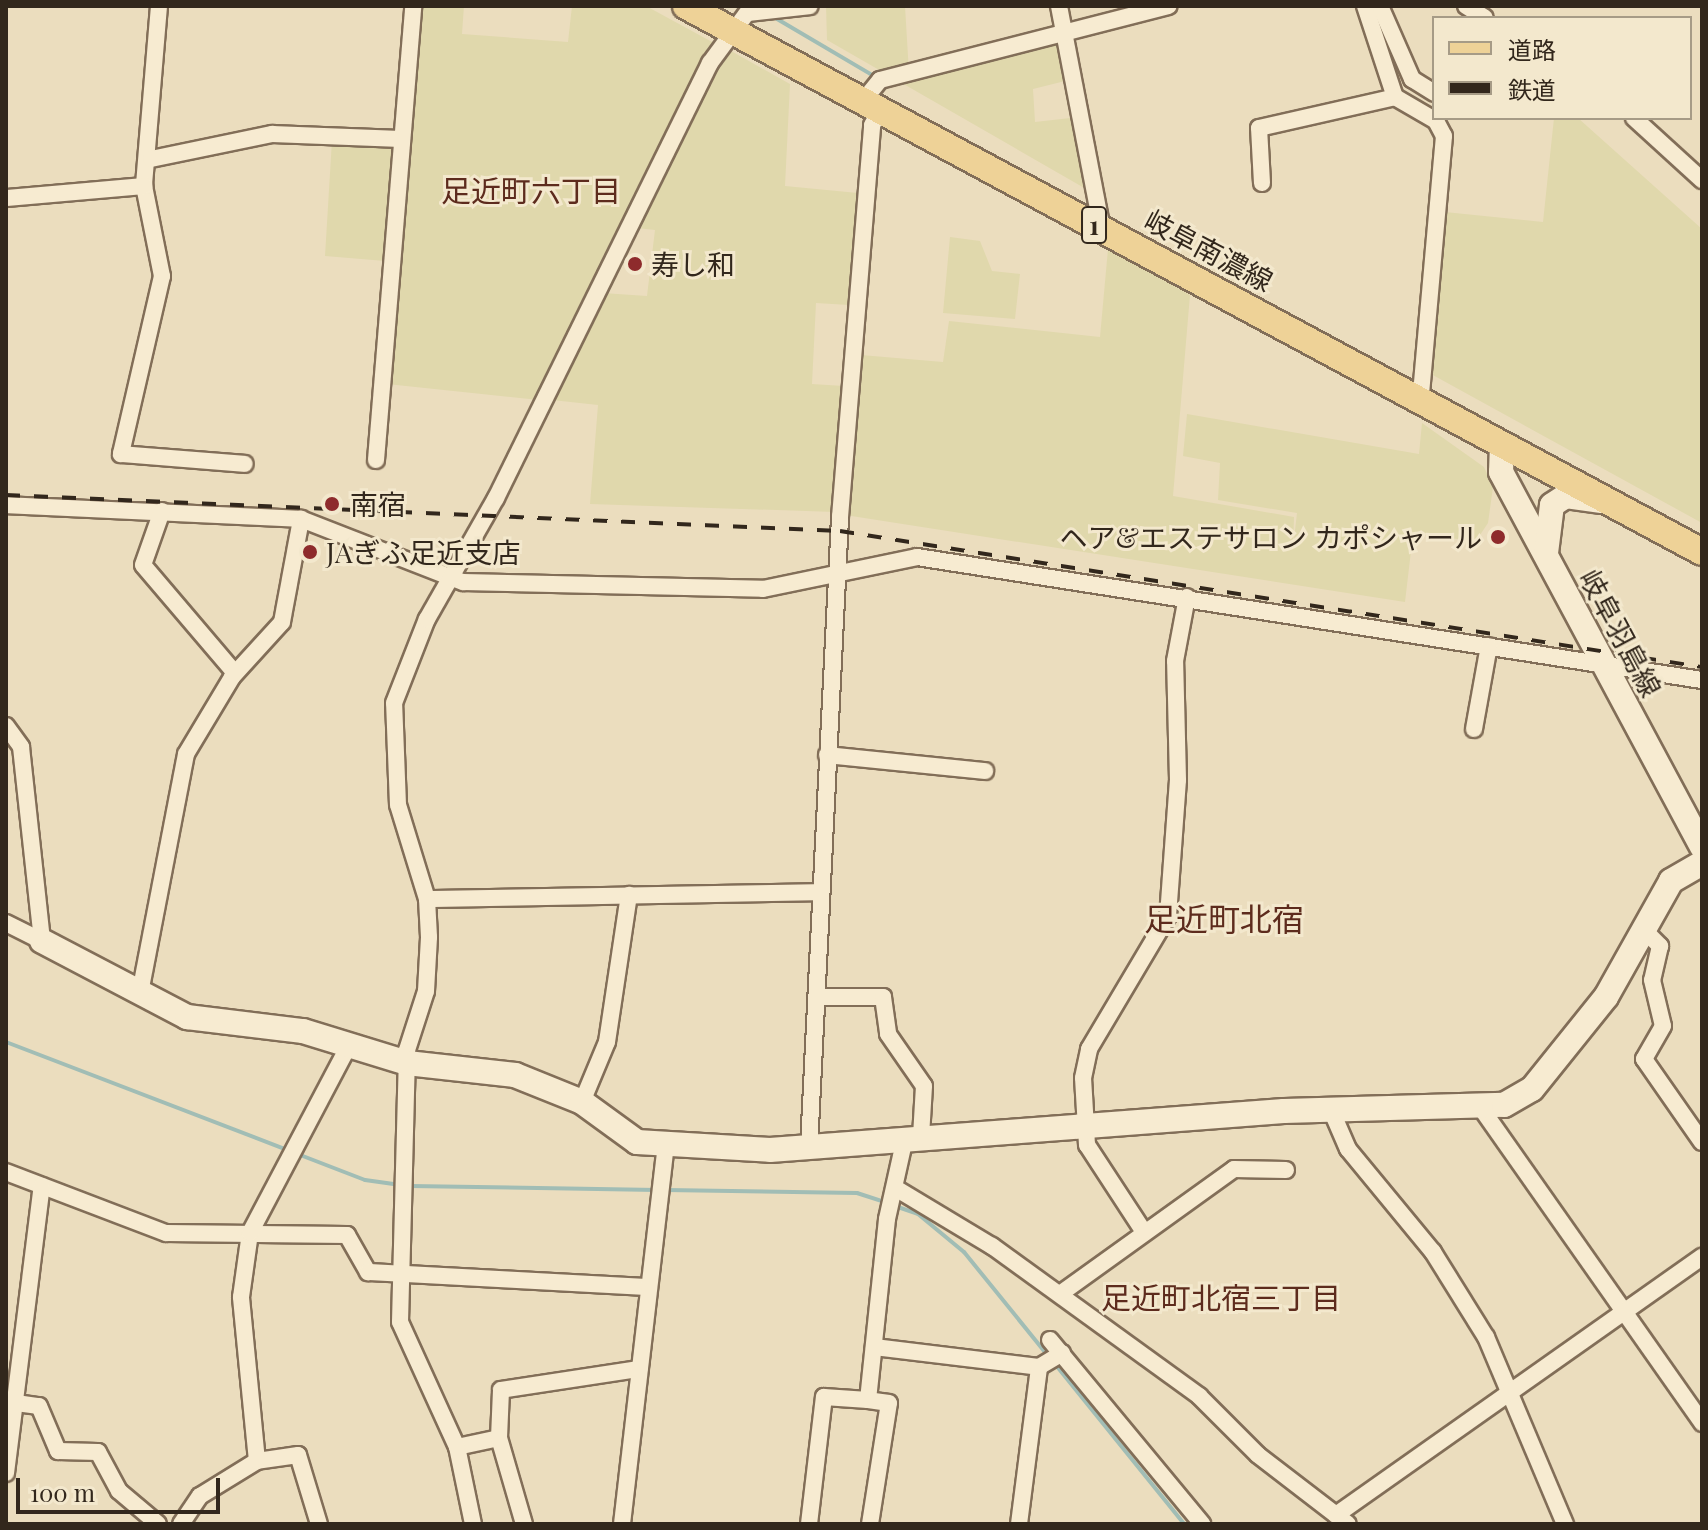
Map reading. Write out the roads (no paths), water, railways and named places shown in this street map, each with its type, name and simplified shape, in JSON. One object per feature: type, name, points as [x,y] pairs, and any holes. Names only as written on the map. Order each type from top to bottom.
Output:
[{"type":"main road","name":"岐阜南濃線","points":[[686,6],[745,17],[872,106],[1421,396],[1502,444],[1702,552]]},
{"type":"street","points":[[159,6],[151,159],[144,186],[162,276],[121,454],[245,464]]},
{"type":"street","points":[[376,460],[413,6]]},
{"type":"street","points":[[473,1524],[457,1447],[400,1322],[407,1063],[426,991],[427,899],[398,805],[394,703],[448,577],[496,498],[703,76],[745,17],[810,6]]},
{"type":"street","points":[[1059,6],[1102,229]]},
{"type":"street","points":[[809,1147],[837,573],[872,106],[880,80],[1169,6]]},
{"type":"street","points":[[1365,6],[1395,97],[1432,119]]},
{"type":"street","points":[[1380,6],[1412,79],[1432,92]]},
{"type":"street","points":[[1262,183],[1259,128],[1395,97]]},
{"type":"street","points":[[1421,396],[1444,136],[1434,120]]},
{"type":"street","points":[[1636,120],[1702,180]]},
{"type":"street","points":[[151,159],[272,134],[401,139]]},
{"type":"street","points":[[6,198],[144,186]]},
{"type":"street","name":"岐阜羽島線","points":[[1502,444],[1501,472],[1702,847]]},
{"type":"street","points":[[1546,556],[1552,505],[1581,496],[1620,506]]},
{"type":"street","points":[[6,505],[301,519],[448,577],[763,589],[917,557],[1702,680]]},
{"type":"street","points":[[162,511],[143,565],[235,673]]},
{"type":"street","points":[[140,993],[186,754],[235,673],[282,622],[301,519]]},
{"type":"street","points":[[1144,1232],[1087,1145],[1083,1125],[1089,1049],[1168,916],[1178,780],[1175,661],[1187,597]]},
{"type":"street","points":[[1474,729],[1489,646]]},
{"type":"street","points":[[6,726],[21,747],[42,941]]},
{"type":"street","points":[[827,755],[985,771]]},
{"type":"street","points":[[6,923],[140,993],[221,1026],[272,1026],[407,1063],[504,1072],[582,1102],[618,1133],[666,1145],[809,1147],[1083,1125],[1481,1108],[1520,1100],[1606,997],[1671,881],[1702,863]]},
{"type":"street","points":[[427,899],[820,892]]},
{"type":"street","points":[[582,1102],[607,1042],[629,895]]},
{"type":"street","points":[[1644,930],[1660,946],[1652,980],[1663,1026],[1644,1059],[1702,1142]]},
{"type":"street","points":[[817,997],[883,997],[888,1034],[924,1086],[913,1138],[887,1219],[868,1400]]},
{"type":"street","points":[[257,1461],[241,1297],[250,1233],[349,1045]]},
{"type":"street","points":[[1481,1108],[1702,1423]]},
{"type":"street","points":[[1332,1112],[1348,1149],[1455,1282],[1515,1392],[1565,1524]]},
{"type":"street","points":[[622,1524],[666,1145]]},
{"type":"street","points":[[1060,1294],[1234,1169],[1286,1170]]},
{"type":"street","points":[[6,1172],[166,1233],[347,1235],[368,1272],[648,1287]]},
{"type":"street","points":[[6,1473],[11,1402],[42,1186]]},
{"type":"street","points":[[897,1189],[1060,1294],[1199,1396],[1258,1455],[1342,1520],[1702,1257]]},
{"type":"street","points":[[1050,1340],[1202,1524]]},
{"type":"street","points":[[874,1347],[1039,1367],[1062,1353]]},
{"type":"street","points":[[1019,1524],[1039,1367]]},
{"type":"street","points":[[524,1524],[499,1438],[501,1390],[639,1369]]},
{"type":"street","points":[[809,1524],[824,1397],[889,1403],[870,1524]]},
{"type":"street","points":[[11,1402],[39,1406],[58,1451],[98,1452],[119,1491],[158,1524]]},
{"type":"street","points":[[457,1447],[499,1438]]},
{"type":"street","points":[[181,1524],[200,1496],[257,1461],[298,1455],[319,1524]]},
{"type":"waterway","points":[[772,16],[872,75]]},
{"type":"waterway","points":[[6,1042],[287,1150]]},
{"type":"waterway","points":[[295,1153],[365,1180],[401,1185]]},
{"type":"waterway","points":[[410,1186],[657,1190]]},
{"type":"waterway","points":[[666,1190],[857,1193],[887,1203]]},
{"type":"waterway","points":[[895,1206],[918,1214],[964,1252],[1049,1357]]},
{"type":"waterway","points":[[1055,1364],[1184,1524]]},
{"type":"railway","points":[[6,495],[840,531],[1702,667]]},
{"type":"place","name":"寿し和","points":[[635,264]]},
{"type":"place","name":"南宿","points":[[332,504]]},
{"type":"place","name":"ヘア&エステサロン カポシャール","points":[[1498,537]]},
{"type":"place","name":"JAぎふ足近支店","points":[[310,552]]},
{"type":"district","name":"足近町六丁目","points":[[531,190]]},
{"type":"district","name":"足近町北宿","points":[[1224,918]]},
{"type":"district","name":"足近町北宿三丁目","points":[[1221,1297]]}]
